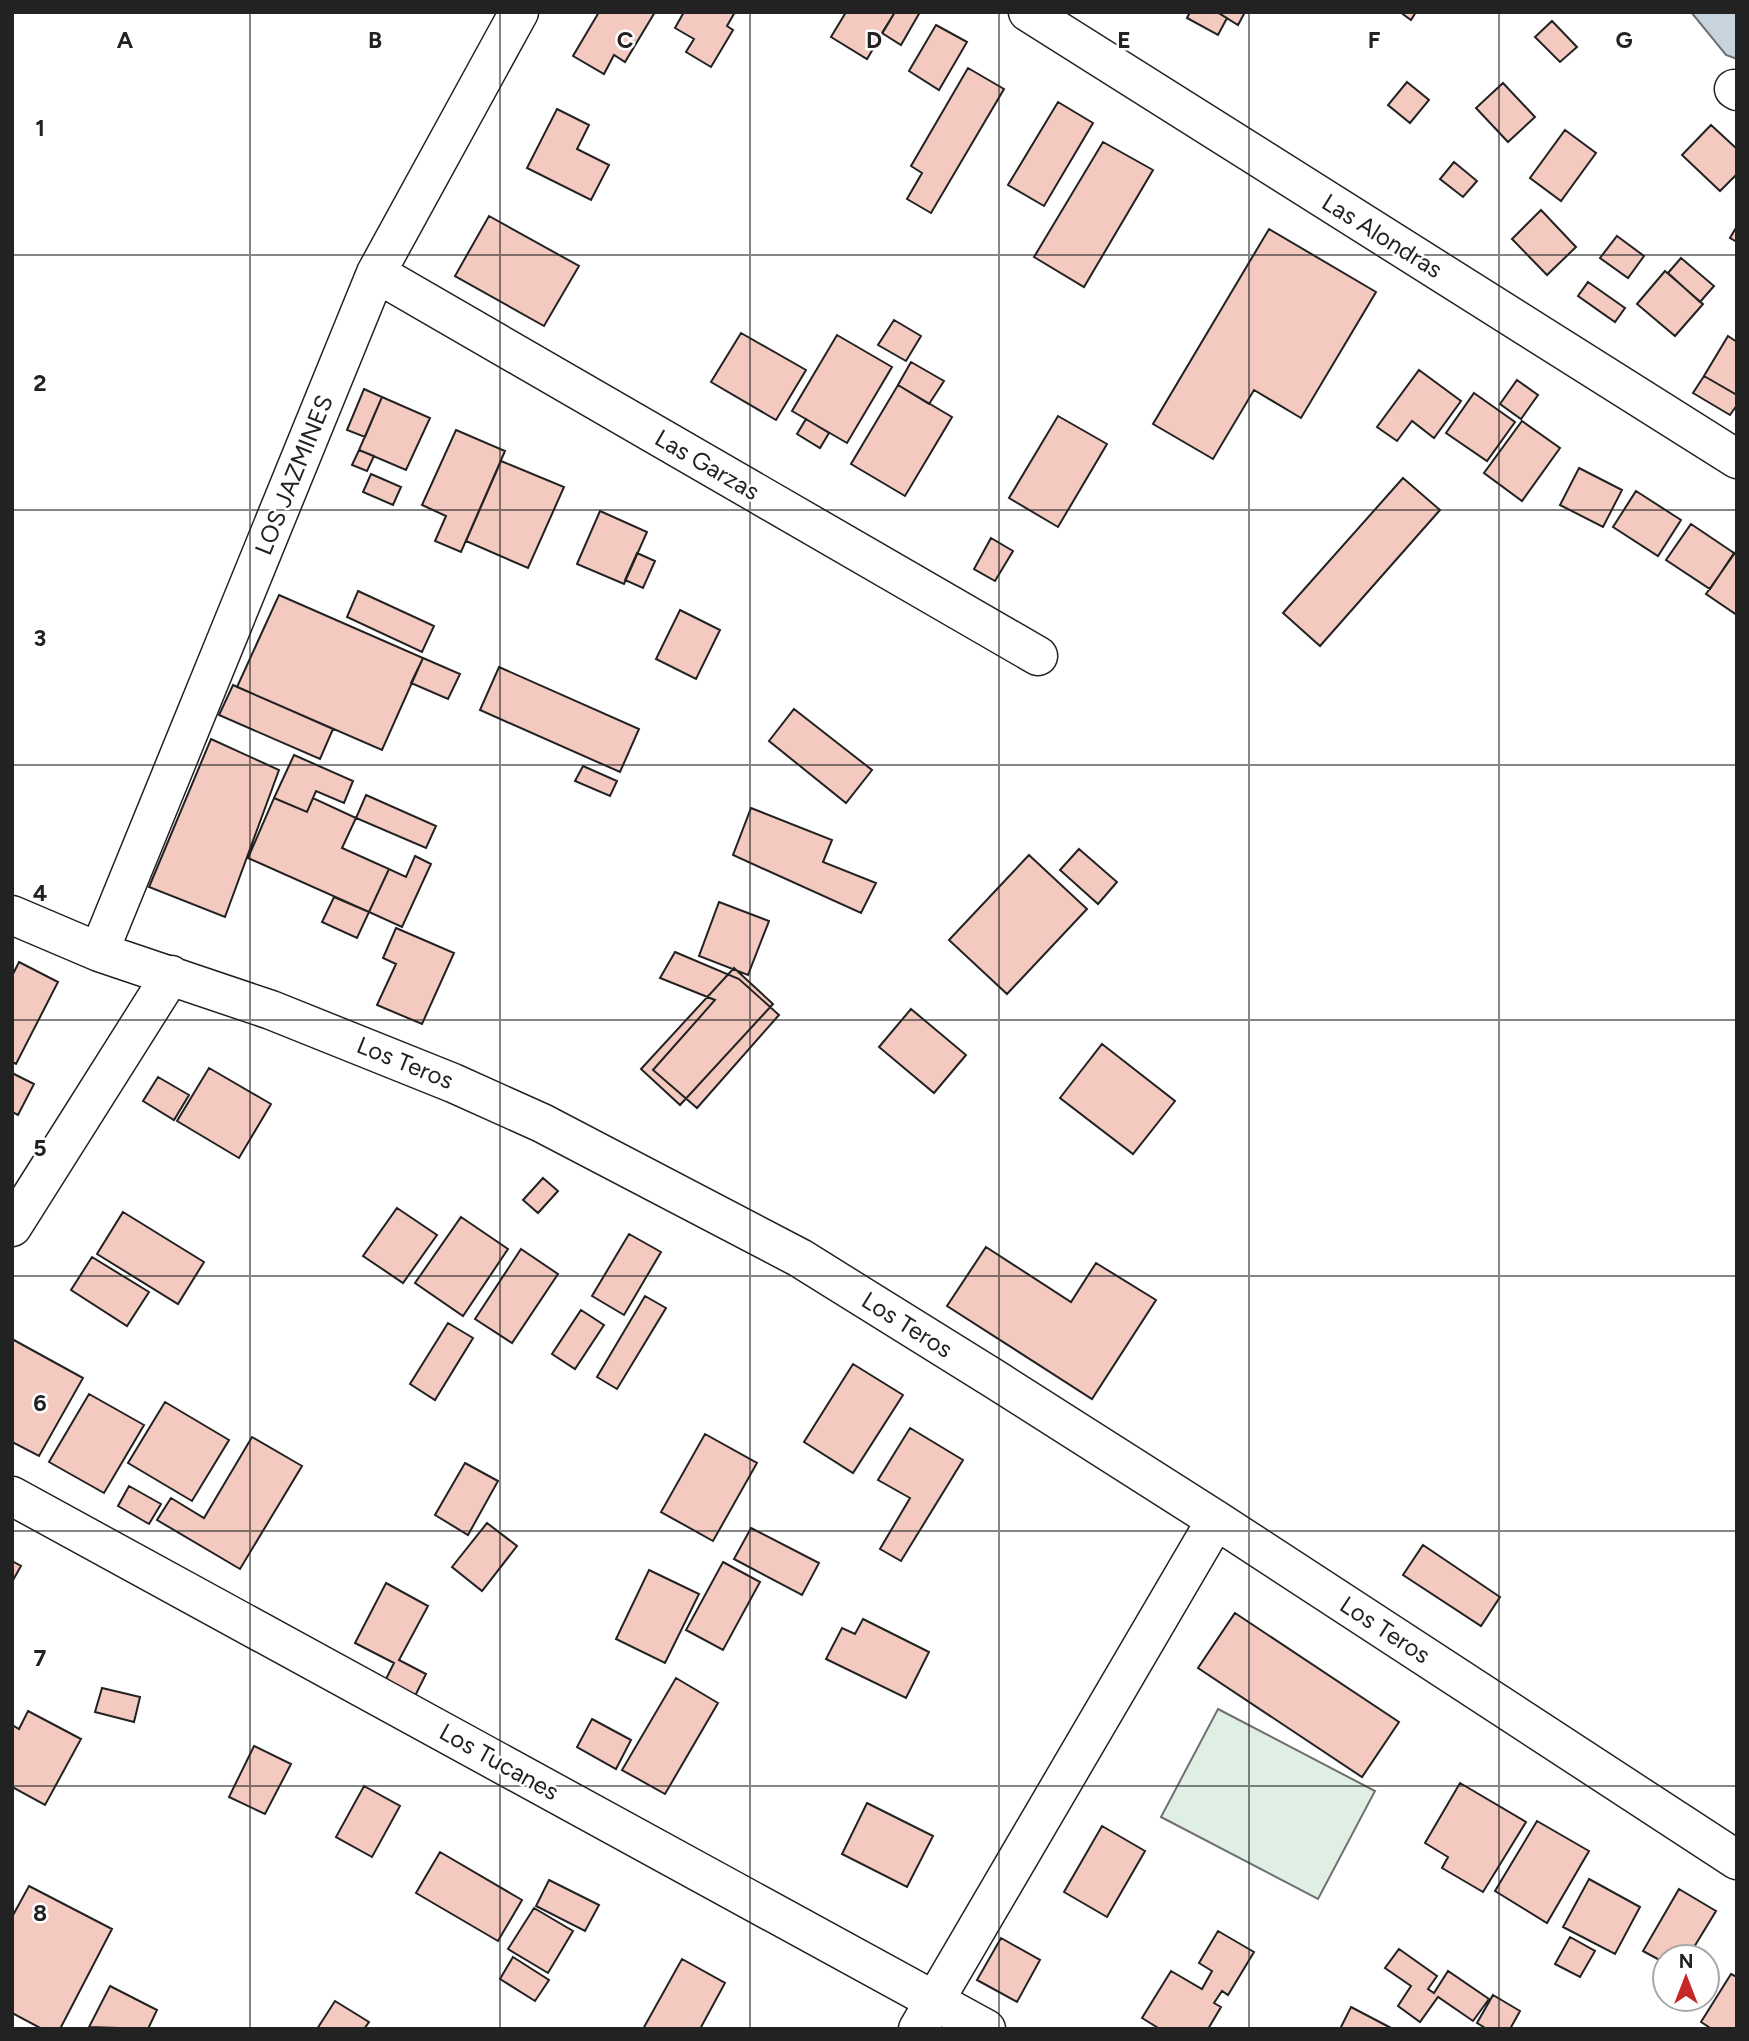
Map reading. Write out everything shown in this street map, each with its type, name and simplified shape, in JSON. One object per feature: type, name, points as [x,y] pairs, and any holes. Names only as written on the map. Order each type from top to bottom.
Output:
[{"type":"street","name":"LOS JAZMINES","points":[[100,953],[376,273],[519,12]]},
{"type":"street","name":"Las Alondras","points":[[1028,12],[1737,459]]},
{"type":"street","name":"Las Garzas","points":[[376,273],[1038,656]]},
{"type":"street","name":"Los Teros","points":[[12,915],[100,953],[171,975],[369,1048],[542,1123],[800,1258],[1216,1520],[1737,1860]]},
{"type":"street","points":[[12,1227],[171,975]]},
{"type":"street","name":"Los Tucanes","points":[[12,1496],[926,2014],[986,2029]]},
{"type":"street","points":[[926,2014],[1216,1520]]},
{"type":"green space","points":[[1218,1709],[1375,1791],[1318,1899],[1161,1817]]},
{"type":"shaded area","points":[[1691,12],[1737,13],[1737,59],[1726,55]]},
{"type":"building","points":[[599,12],[655,12],[625,62],[614,55],[604,74],[573,56]]},
{"type":"building","points":[[684,12],[735,12],[727,26],[733,30],[711,67],[686,52],[694,39],[675,28]]},
{"type":"building","points":[[846,12],[895,12],[867,59],[831,37]]},
{"type":"building","points":[[895,12],[920,12],[901,45],[882,33]]},
{"type":"building","points":[[1190,12],[1217,12],[1227,18],[1218,35],[1187,18]]},
{"type":"building","points":[[1217,12],[1245,12],[1238,25]]},
{"type":"building","points":[[1400,12],[1416,12],[1411,20]]},
{"type":"building","points":[[1552,21],[1577,47],[1560,62],[1535,37]]},
{"type":"building","points":[[936,25],[967,42],[939,90],[909,71]]},
{"type":"building","points":[[968,68],[1004,89],[931,213],[907,199],[922,173],[911,166]]},
{"type":"building","points":[[1407,82],[1429,100],[1410,123],[1388,105]]},
{"type":"building","points":[[1503,83],[1535,117],[1508,142],[1476,108]]},
{"type":"building","points":[[1058,102],[1093,123],[1044,206],[1008,185]]},
{"type":"building","points":[[557,109],[589,125],[577,149],[609,165],[591,200],[527,168]]},
{"type":"building","points":[[1711,125],[1737,149],[1737,174],[1720,191],[1682,155]]},
{"type":"building","points":[[1565,130],[1596,153],[1561,201],[1530,178]]},
{"type":"building","points":[[1103,142],[1153,170],[1084,287],[1034,257]]},
{"type":"building","points":[[1454,162],[1477,181],[1463,197],[1440,179]]},
{"type":"building","points":[[1541,210],[1576,247],[1547,275],[1512,239]]},
{"type":"building","points":[[489,216],[579,266],[544,326],[455,276]]},
{"type":"building","points":[[1737,226],[1737,242],[1730,238]]},
{"type":"building","points":[[1269,229],[1376,292],[1301,418],[1254,390],[1213,459],[1153,424]]},
{"type":"building","points":[[1617,236],[1644,256],[1628,278],[1600,258]]},
{"type":"building","points":[[1681,258],[1714,286],[1700,302],[1668,273]]},
{"type":"building","points":[[1665,271],[1703,304],[1675,336],[1637,304]]},
{"type":"building","points":[[1588,282],[1625,308],[1615,322],[1578,296]]},
{"type":"building","points":[[894,320],[921,336],[906,361],[878,345]]},
{"type":"building","points":[[741,333],[806,370],[776,420],[711,382]]},
{"type":"building","points":[[837,335],[892,367],[847,443],[792,411]]},
{"type":"building","points":[[1728,336],[1737,342],[1737,395],[1704,376]]},
{"type":"building","points":[[911,362],[944,381],[929,404],[898,385]]},
{"type":"building","points":[[1419,370],[1461,401],[1434,438],[1412,421],[1397,441],[1377,427]]},
{"type":"building","points":[[1704,376],[1737,395],[1737,405],[1730,415],[1693,393]]},
{"type":"building","points":[[1517,380],[1538,395],[1521,419],[1500,404]]},
{"type":"building","points":[[898,385],[952,417],[905,496],[851,464]]},
{"type":"building","points":[[364,389],[382,397],[365,437],[347,430]]},
{"type":"building","points":[[1474,393],[1515,422],[1487,461],[1446,433]]},
{"type":"building","points":[[382,397],[430,418],[406,470],[359,450]]},
{"type":"building","points":[[1058,416],[1107,444],[1058,527],[1009,498]]},
{"type":"building","points":[[806,419],[829,433],[820,448],[797,434]]},
{"type":"building","points":[[1522,421],[1560,448],[1522,501],[1484,473]]},
{"type":"building","points":[[456,430],[505,451],[461,552],[435,541],[446,516],[422,505]]},
{"type":"building","points":[[359,450],[374,456],[367,471],[352,465]]},
{"type":"building","points":[[501,461],[564,487],[528,568],[466,541]]},
{"type":"building","points":[[1579,468],[1622,490],[1603,527],[1560,505]]},
{"type":"building","points":[[371,474],[401,487],[393,505],[363,492]]},
{"type":"building","points":[[1403,478],[1440,510],[1320,646],[1283,613]]},
{"type":"building","points":[[1636,491],[1681,520],[1658,556],[1613,527]]},
{"type":"building","points":[[600,511],[647,532],[624,584],[577,564]]},
{"type":"building","points":[[1691,524],[1734,553],[1710,589],[1666,560]]},
{"type":"building","points":[[991,538],[1013,551],[995,581],[974,569]]},
{"type":"building","points":[[1737,550],[1737,615],[1706,594]]},
{"type":"building","points":[[637,553],[655,561],[643,588],[625,580]]},
{"type":"building","points":[[358,591],[434,626],[422,652],[347,617]]},
{"type":"building","points":[[279,595],[423,658],[382,750],[237,687]]},
{"type":"building","points":[[680,610],[720,630],[696,679],[656,659]]},
{"type":"building","points":[[423,658],[460,674],[448,699],[411,683]]},
{"type":"building","points":[[499,667],[639,729],[620,772],[480,710]]},
{"type":"building","points":[[233,685],[333,729],[320,759],[219,715]]},
{"type":"building","points":[[794,709],[872,770],[846,803],[769,741]]},
{"type":"building","points":[[211,739],[279,770],[225,917],[149,887]]},
{"type":"building","points":[[294,755],[353,781],[344,803],[316,791],[307,812],[274,798]]},
{"type":"building","points":[[583,766],[617,781],[610,796],[575,781]]},
{"type":"building","points":[[366,795],[436,826],[426,848],[356,818]]},
{"type":"building","points":[[274,798],[307,812],[313,798],[356,818],[342,848],[389,869],[369,912],[248,858]]},
{"type":"building","points":[[751,808],[832,840],[823,862],[876,883],[861,913],[733,855]]},
{"type":"building","points":[[1079,849],[1117,882],[1098,904],[1060,870]]},
{"type":"building","points":[[1029,855],[1087,909],[1007,994],[949,940]]},
{"type":"building","points":[[415,856],[431,864],[402,927],[369,912],[389,869],[406,877]]},
{"type":"building","points":[[334,897],[369,912],[357,938],[322,922]]},
{"type":"building","points":[[719,902],[769,921],[748,975],[699,956]]},
{"type":"building","points":[[396,928],[454,953],[422,1024],[377,1005],[396,964],[383,958]]},
{"type":"building","points":[[675,952],[739,979],[779,1015],[697,1108],[653,1070],[715,1000],[660,978]]},
{"type":"building","points":[[19,962],[58,982],[16,1064],[12,1062],[12,976]]},
{"type":"building","points":[[734,968],[773,1004],[680,1105],[641,1069]]},
{"type":"building","points":[[911,1009],[966,1055],[934,1093],[879,1047]]},
{"type":"building","points":[[1102,1044],[1175,1101],[1133,1154],[1060,1098]]},
{"type":"building","points":[[209,1068],[271,1104],[239,1158],[177,1121]]},
{"type":"building","points":[[12,1073],[34,1084],[18,1115],[12,1112]]},
{"type":"building","points":[[158,1077],[189,1095],[174,1120],[143,1101]]},
{"type":"building","points":[[543,1178],[558,1191],[538,1213],[523,1200]]},
{"type":"building","points":[[397,1208],[437,1235],[403,1283],[363,1256]]},
{"type":"building","points":[[123,1212],[204,1262],[178,1304],[97,1254]]},
{"type":"building","points":[[461,1217],[508,1249],[463,1316],[415,1283]]},
{"type":"building","points":[[629,1234],[661,1252],[624,1315],[592,1296]]},
{"type":"building","points":[[986,1247],[1071,1302],[1096,1263],[1156,1300],[1092,1399],[947,1306]]},
{"type":"building","points":[[521,1249],[558,1274],[512,1343],[475,1319]]},
{"type":"building","points":[[92,1257],[149,1292],[127,1326],[71,1290]]},
{"type":"building","points":[[645,1296],[666,1308],[617,1389],[597,1377]]},
{"type":"building","points":[[581,1310],[604,1325],[575,1369],[552,1354]]},
{"type":"building","points":[[448,1323],[473,1338],[435,1400],[410,1384]]},
{"type":"building","points":[[12,1339],[83,1378],[39,1456],[12,1442]]},
{"type":"building","points":[[853,1364],[903,1395],[853,1473],[804,1442]]},
{"type":"building","points":[[89,1394],[144,1425],[104,1493],[49,1462]]},
{"type":"building","points":[[165,1402],[229,1440],[192,1501],[128,1463]]},
{"type":"building","points":[[910,1428],[963,1460],[901,1561],[880,1549],[910,1498],[878,1480]]},
{"type":"building","points":[[705,1434],[757,1463],[713,1541],[661,1512]]},
{"type":"building","points":[[252,1437],[302,1466],[240,1569],[157,1520],[171,1498],[204,1518]]},
{"type":"building","points":[[465,1463],[498,1481],[468,1535],[435,1515]]},
{"type":"building","points":[[129,1486],[161,1504],[149,1524],[118,1506]]},
{"type":"building","points":[[487,1523],[517,1546],[482,1591],[452,1567]]},
{"type":"building","points":[[751,1528],[819,1563],[802,1595],[734,1559]]},
{"type":"building","points":[[1423,1545],[1500,1597],[1481,1626],[1403,1575]]},
{"type":"building","points":[[12,1561],[21,1566],[12,1582]]},
{"type":"building","points":[[723,1562],[760,1582],[723,1650],[686,1630]]},
{"type":"building","points":[[649,1570],[699,1594],[665,1663],[616,1639]]},
{"type":"building","points":[[386,1583],[428,1606],[399,1660],[426,1674],[415,1696],[385,1681],[394,1663],[355,1643]]},
{"type":"building","points":[[1235,1613],[1399,1722],[1362,1777],[1198,1668]]},
{"type":"building","points":[[863,1619],[929,1652],[906,1698],[826,1659],[842,1628],[855,1634]]},
{"type":"building","points":[[676,1678],[718,1703],[665,1794],[622,1770]]},
{"type":"building","points":[[102,1688],[140,1697],[134,1722],[95,1712]]},
{"type":"building","points":[[28,1711],[81,1739],[45,1805],[12,1787],[12,1725],[19,1729]]},
{"type":"building","points":[[592,1719],[631,1740],[616,1769],[577,1747]]},
{"type":"building","points":[[254,1746],[291,1764],[265,1814],[229,1797]]},
{"type":"building","points":[[1460,1783],[1526,1822],[1483,1892],[1442,1868],[1448,1857],[1425,1843]]},
{"type":"building","points":[[364,1786],[400,1806],[372,1857],[336,1837]]},
{"type":"building","points":[[867,1803],[933,1836],[907,1887],[842,1854]]},
{"type":"building","points":[[1537,1821],[1589,1851],[1547,1923],[1495,1891]]},
{"type":"building","points":[[1102,1826],[1145,1851],[1107,1917],[1064,1892]]},
{"type":"building","points":[[440,1852],[522,1900],[498,1941],[416,1893]]},
{"type":"building","points":[[1589,1879],[1640,1907],[1615,1954],[1563,1927]]},
{"type":"building","points":[[549,1880],[599,1905],[585,1931],[536,1906]]},
{"type":"building","points":[[29,1886],[112,1929],[60,2029],[42,2029],[12,2013],[12,1917]]},
{"type":"building","points":[[1679,1889],[1716,1911],[1697,1943],[1651,1943],[1651,1955],[1643,1951]]},
{"type":"building","points":[[534,1908],[573,1931],[548,1973],[508,1949]]},
{"type":"building","points":[[1218,1931],[1254,1952],[1228,1995],[1222,1991],[1214,2003],[1221,2007],[1208,2029],[1160,2029],[1142,2018],[1171,1971],[1202,1989],[1212,1971],[1199,1963]]},
{"type":"building","points":[[1570,1937],[1595,1951],[1580,1977],[1555,1964]]},
{"type":"building","points":[[1001,1938],[1040,1960],[1017,2002],[977,1980]]},
{"type":"building","points":[[1399,1949],[1437,1976],[1428,1989],[1434,1993],[1448,1971],[1489,1999],[1473,2021],[1438,1997],[1420,2022],[1398,2006],[1411,1986],[1385,1968]]},
{"type":"building","points":[[513,1957],[549,1980],[535,2001],[500,1979]]},
{"type":"building","points":[[682,1959],[725,1983],[700,2029],[643,2029]]},
{"type":"building","points":[[1731,1974],[1737,1977],[1737,2029],[1712,2029],[1701,2022],[1707,2013],[1721,2013],[1721,1990]]},
{"type":"building","points":[[110,1986],[157,2010],[148,2029],[89,2027]]},
{"type":"building","points":[[1493,1995],[1520,2011],[1510,2029],[1487,2029],[1477,2023]]},
{"type":"building","points":[[335,2001],[369,2022],[364,2029],[317,2029]]},
{"type":"building","points":[[1351,2007],[1393,2029],[1340,2029]]}]
